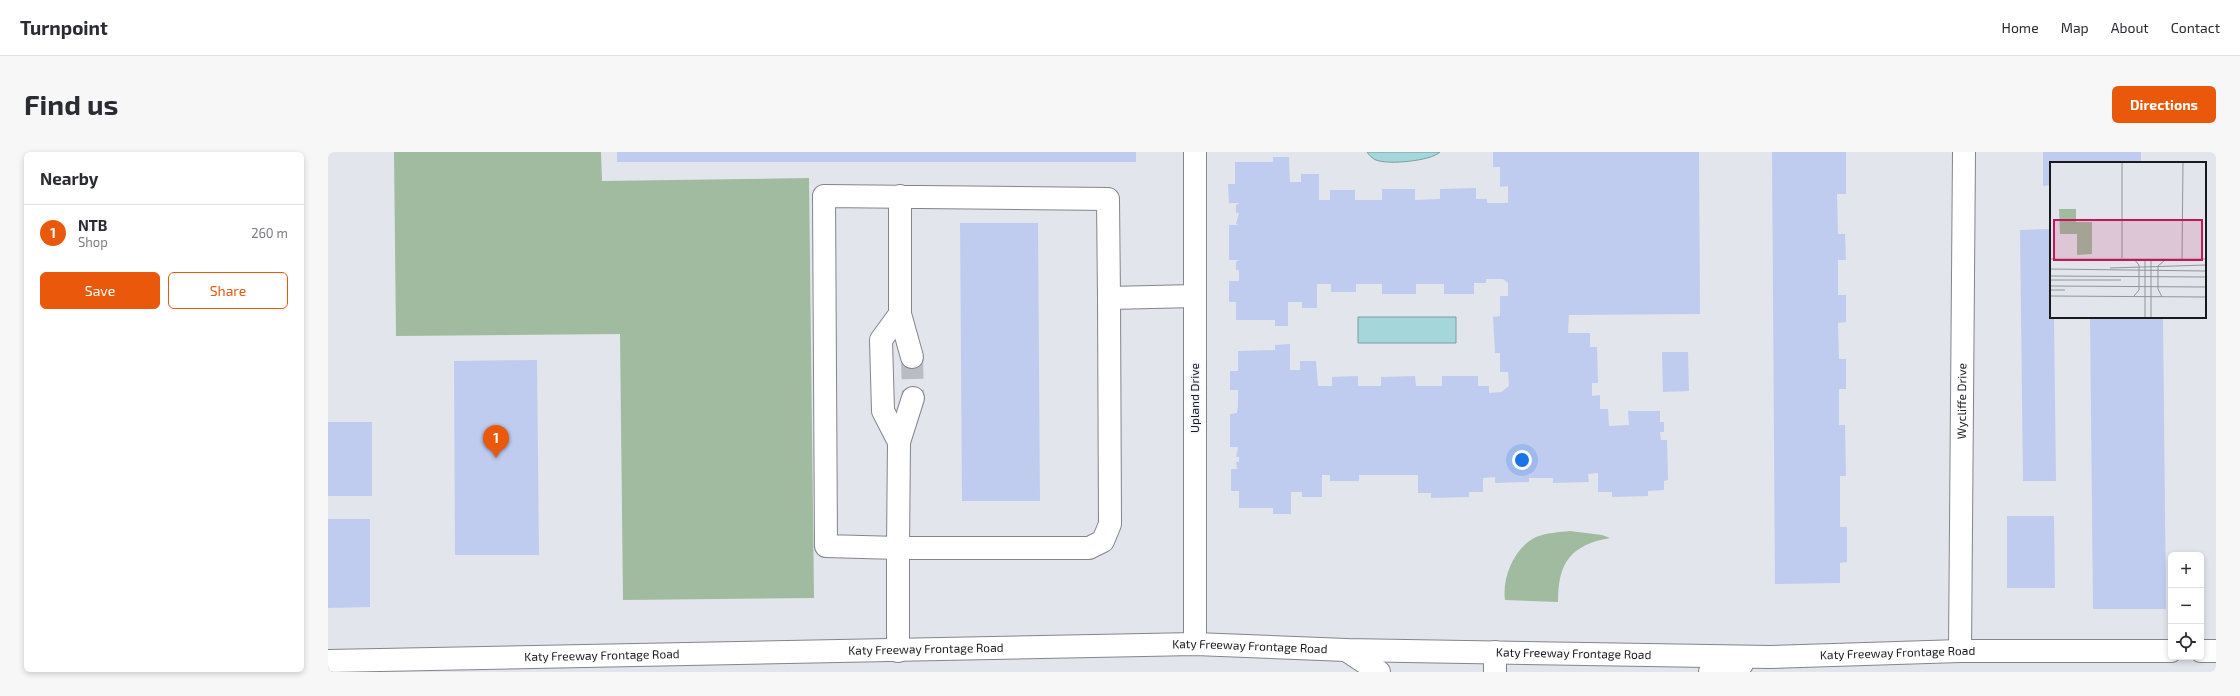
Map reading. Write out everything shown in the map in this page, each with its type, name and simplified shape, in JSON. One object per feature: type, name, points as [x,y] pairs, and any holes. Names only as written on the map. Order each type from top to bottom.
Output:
[{"type":"main road","name":"Upland Drive","points":[[1195,152],[1195,644]]},
{"type":"main road","name":"Wycliffe Drive","points":[[1960,651],[1964,152]]},
{"type":"main road","points":[[824,196],[900,196],[1108,199],[1110,524],[1103,541],[1089,548],[898,548],[826,546],[824,196]]},
{"type":"main road","points":[[900,196],[900,314],[912,356]]},
{"type":"main road","points":[[1109,298],[1195,296]]},
{"type":"main road","points":[[899,442],[883,411],[881,340],[900,314]]},
{"type":"main road","points":[[898,651],[899,442],[913,398]]},
{"type":"main road","name":"Katy Freeway Frontage Road","points":[[328,661],[1195,644],[1346,650],[1495,662],[1567,663],[1960,651],[2168,651]]},
{"type":"main road","points":[[1346,650],[1379,672]]},
{"type":"main road","points":[[2204,651],[2216,651]]},
{"type":"main road","points":[[1710,672],[1770,657]]},
{"type":"green space","points":[[394,152],[601,152],[602,181],[809,178],[814,598],[623,600],[620,334],[396,336]]},
{"type":"green space","points":[[1570,531],[1602,535],[1610,538],[1585,545],[1569,558],[1564,566],[1561,576],[1558,602],[1505,600],[1505,582],[1511,564],[1521,548],[1536,537]]},
{"type":"water","points":[[1367,152],[1440,152],[1428,158],[1419,160],[1390,162],[1375,159]]},
{"type":"water","points":[[1358,317],[1456,317],[1456,343],[1358,343]]},
{"type":"building","points":[[617,152],[1136,152],[1136,162],[617,162]]},
{"type":"building","points":[[1493,152],[1699,152],[1700,314],[1569,315],[1568,333],[1590,333],[1590,347],[1597,347],[1598,383],[1592,383],[1592,396],[1600,395],[1600,409],[1608,409],[1609,426],[1629,425],[1628,411],[1660,411],[1660,422],[1664,422],[1664,432],[1660,432],[1661,440],[1667,440],[1668,480],[1664,481],[1664,490],[1648,491],[1648,496],[1612,497],[1612,492],[1598,492],[1598,473],[1588,474],[1589,482],[1553,483],[1553,478],[1529,478],[1529,482],[1495,483],[1495,477],[1483,478],[1483,492],[1469,492],[1469,497],[1431,498],[1431,493],[1418,493],[1418,475],[1359,475],[1359,481],[1330,481],[1330,475],[1322,475],[1322,497],[1302,497],[1302,492],[1291,492],[1291,514],[1273,514],[1273,508],[1239,508],[1239,491],[1231,491],[1231,469],[1237,469],[1236,462],[1239,462],[1239,457],[1236,457],[1238,447],[1230,447],[1230,414],[1237,413],[1238,390],[1230,390],[1230,371],[1238,371],[1238,351],[1275,350],[1275,345],[1290,344],[1290,370],[1300,370],[1300,361],[1316,361],[1318,386],[1332,386],[1332,377],[1358,376],[1358,386],[1381,386],[1381,377],[1415,376],[1416,386],[1442,386],[1442,376],[1478,376],[1478,386],[1489,386],[1489,393],[1501,392],[1509,386],[1508,372],[1500,372],[1500,353],[1495,353],[1493,317],[1500,316],[1500,296],[1508,296],[1508,283],[1503,279],[1486,279],[1486,283],[1474,283],[1474,294],[1444,294],[1444,284],[1416,284],[1416,294],[1382,294],[1382,284],[1356,284],[1356,292],[1331,292],[1331,284],[1317,284],[1317,308],[1302,308],[1302,302],[1288,302],[1288,326],[1275,326],[1275,320],[1236,320],[1236,302],[1229,302],[1229,281],[1239,281],[1239,270],[1236,270],[1236,262],[1239,260],[1229,260],[1229,225],[1239,225],[1236,224],[1239,213],[1236,213],[1236,205],[1239,203],[1229,203],[1228,184],[1235,184],[1235,162],[1273,162],[1273,157],[1289,157],[1290,182],[1301,182],[1301,174],[1319,174],[1319,200],[1330,200],[1330,190],[1355,190],[1355,200],[1382,200],[1382,189],[1415,189],[1415,200],[1440,199],[1440,189],[1476,188],[1476,199],[1487,199],[1487,203],[1508,203],[1508,186],[1500,187],[1500,167],[1493,167]]},
{"type":"building","points":[[1772,152],[1846,152],[1846,194],[1837,194],[1838,234],[1845,234],[1846,260],[1838,260],[1838,295],[1846,295],[1846,322],[1838,323],[1839,359],[1846,359],[1846,389],[1839,389],[1839,425],[1845,425],[1846,476],[1840,476],[1840,527],[1847,527],[1847,562],[1840,563],[1840,583],[1775,584]]},
{"type":"building","points":[[2043,152],[2141,152],[2141,162],[2050,162],[2050,185],[2043,186]]},
{"type":"building","points":[[960,223],[1038,223],[1040,501],[962,501]]},
{"type":"building","points":[[2050,229],[2050,318],[2054,318],[2056,481],[2023,481],[2020,230]]},
{"type":"building","points":[[2090,318],[2163,318],[2166,609],[2093,609]]},
{"type":"building","points":[[1662,352],[1688,352],[1689,391],[1663,392]]},
{"type":"building","points":[[537,360],[539,555],[455,555],[454,361]]},
{"type":"building","points":[[328,422],[372,422],[372,496],[328,496]]},
{"type":"building","points":[[2007,516],[2054,516],[2055,588],[2007,588]]},
{"type":"building","points":[[328,519],[370,519],[370,607],[328,608]]},
{"type":"tunnel","points":[[912,357],[913,398]]},
{"type":"place","name":"NTB","points":[[496,458]]}]
